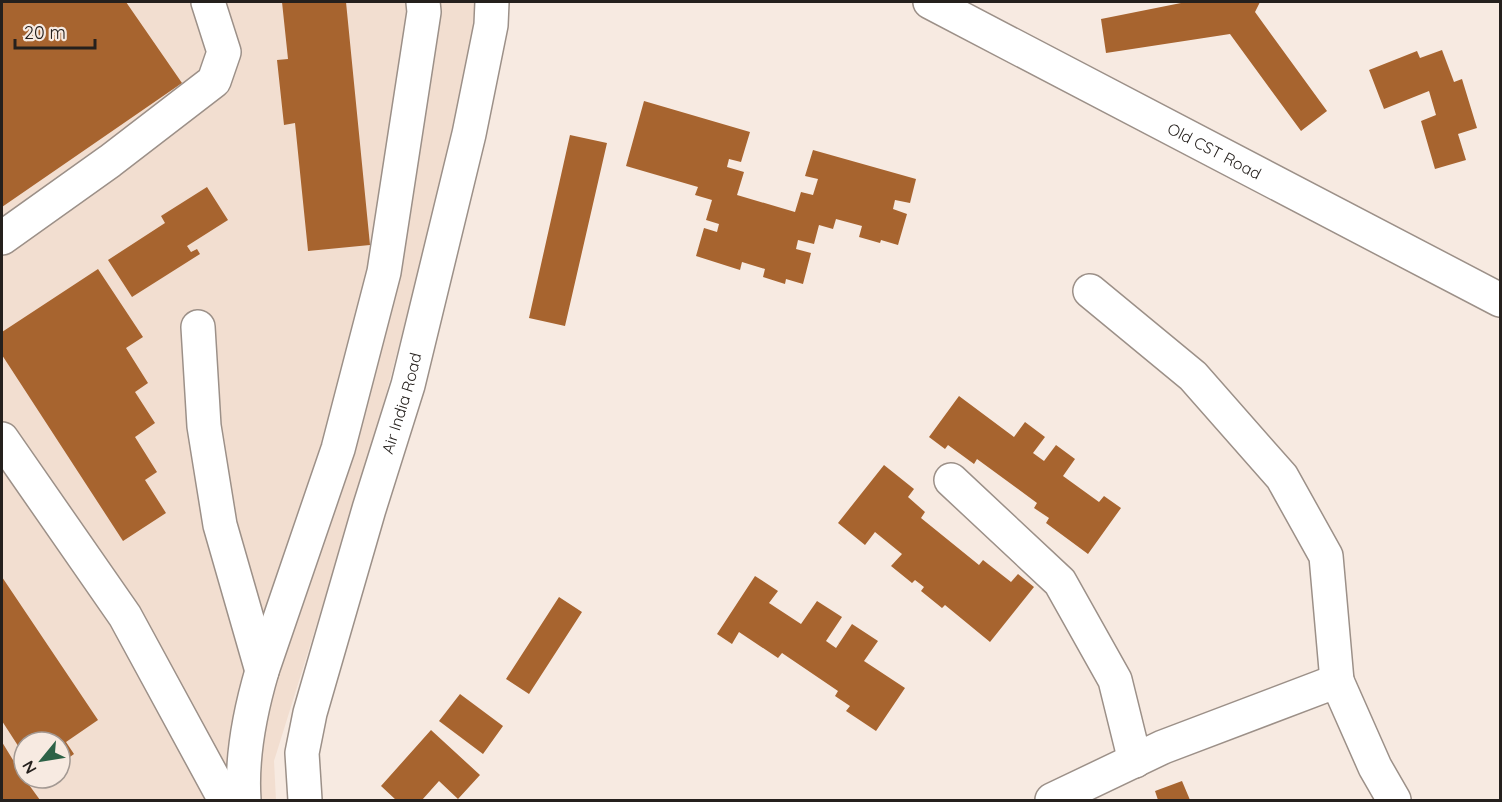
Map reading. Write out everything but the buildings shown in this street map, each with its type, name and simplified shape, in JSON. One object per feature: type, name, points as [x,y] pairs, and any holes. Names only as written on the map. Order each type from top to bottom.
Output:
[{"type":"street","points":[[2,238],[110,161],[214,81],[224,52],[208,2]]},
{"type":"street","points":[[244,801],[242,779],[252,707],[262,671],[338,449],[384,272],[424,12],[423,2]]},
{"type":"street","name":"Air India Road","points":[[304,801],[302,753],[310,713],[369,509],[408,385],[469,134],[491,25],[492,2]]},
{"type":"street","name":"Old CST Road","points":[[930,2],[1500,300]]},
{"type":"street","points":[[1090,291],[1193,376],[1282,477],[1326,556],[1337,681],[1375,767],[1394,801]]},
{"type":"street","points":[[198,327],[204,426],[220,525],[262,671]]},
{"type":"street","points":[[2,439],[125,616],[225,801]]},
{"type":"street","points":[[951,480],[1060,582],[1115,680],[1134,761]]},
{"type":"street","points":[[1052,801],[1163,747],[1337,681]]},
{"type":"shaded area","points":[[2,2],[480,2],[462,108],[372,447],[274,761],[276,800],[2,800]]}]
